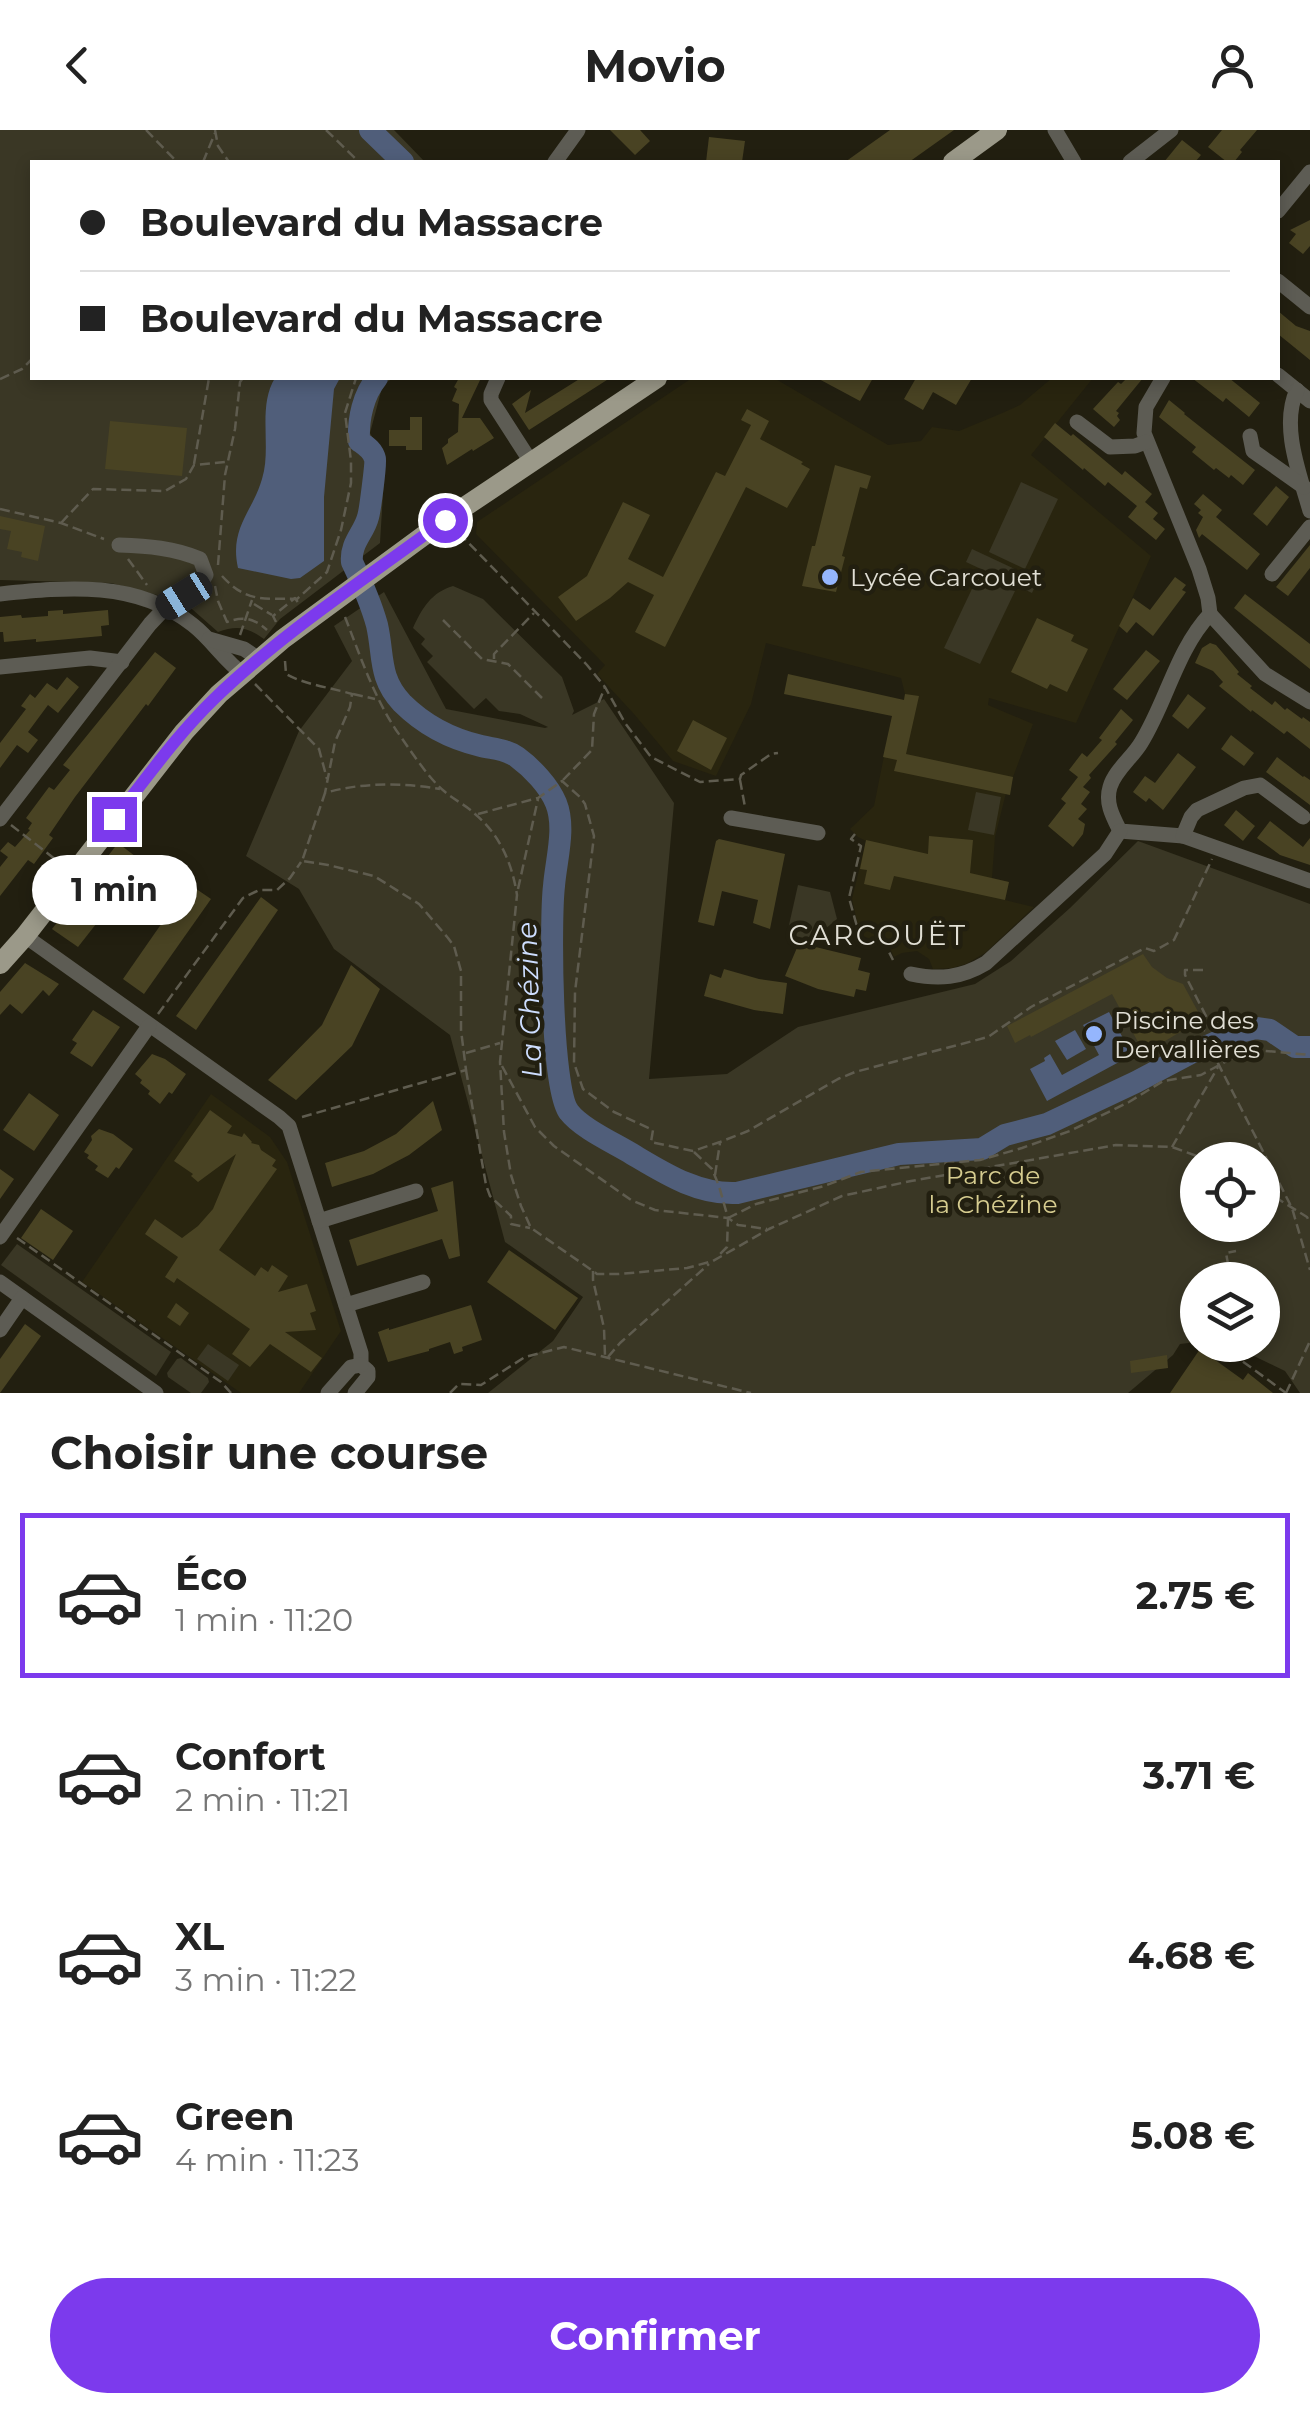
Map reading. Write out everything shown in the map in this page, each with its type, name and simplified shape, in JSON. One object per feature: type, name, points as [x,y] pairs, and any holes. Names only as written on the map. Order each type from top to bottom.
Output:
[{"type":"main road","points":[[956,160],[996,130]]},
{"type":"main road","points":[[0,964],[184,732],[212,701],[248,678],[260,658],[445,520],[655,380]]},
{"type":"street","points":[[556,160],[578,130]]},
{"type":"street","points":[[1055,130],[1073,160]]},
{"type":"street","points":[[1133,160],[1171,130]]},
{"type":"street","points":[[1280,210],[1310,172]]},
{"type":"street","points":[[1280,283],[1310,307]]},
{"type":"street","points":[[1280,378],[1303,396],[1292,401],[1290,428],[1310,512]]},
{"type":"street","points":[[497,380],[490,394],[492,400],[531,462]]},
{"type":"street","points":[[1162,380],[1146,407],[1146,442],[1199,569],[1210,614],[1265,674],[1310,702]]},
{"type":"street","points":[[1077,422],[1110,448],[1146,442]]},
{"type":"street","points":[[1250,436],[1254,451],[1304,487]]},
{"type":"street","points":[[1272,574],[1310,527]]},
{"type":"street","points":[[0,818],[166,608],[196,590],[206,574],[200,560],[182,552],[119,545]]},
{"type":"street","points":[[0,594],[55,588],[128,593],[193,624],[226,662],[248,678]]},
{"type":"street","points":[[1120,832],[1108,801],[1114,778],[1140,744],[1190,638],[1210,614]]},
{"type":"street","points":[[209,639],[244,648],[260,658]]},
{"type":"street","points":[[0,666],[90,658],[122,662]]},
{"type":"street","points":[[1182,836],[1197,810],[1255,785],[1266,787],[1302,817]]},
{"type":"street","points":[[739,819],[818,833]]},
{"type":"street","points":[[1120,832],[1182,836],[1309,880]]},
{"type":"street","points":[[911,974],[950,977],[986,963],[1105,854],[1120,832]]},
{"type":"street","points":[[25,936],[288,1126],[361,1354],[361,1365],[368,1371],[368,1378],[355,1393]]},
{"type":"street","points":[[3,1233],[148,1026]]},
{"type":"street","points":[[319,1221],[416,1191]]},
{"type":"street","points":[[0,1282],[156,1393]]},
{"type":"street","points":[[346,1305],[423,1282]]},
{"type":"street","points":[[0,1330],[22,1298]]},
{"type":"street","points":[[328,1393],[350,1367],[361,1365]]},
{"type":"path","points":[[146,130],[175,160]]},
{"type":"path","points":[[326,130],[356,160]]},
{"type":"path","points":[[204,160],[216,131]]},
{"type":"path","points":[[216,131],[218,146],[228,160]]},
{"type":"path","points":[[0,378],[22,369],[30,361]]},
{"type":"path","points":[[61,523],[93,490],[165,491],[186,479],[194,465],[210,380]]},
{"type":"path","points":[[214,581],[227,622],[247,618],[258,621],[267,630],[276,622],[218,572],[228,462],[243,380]]},
{"type":"path","points":[[273,616],[327,572],[352,483],[345,413],[355,380]]},
{"type":"path","points":[[194,465],[228,462]]},
{"type":"path","points":[[0,508],[61,523],[119,545],[152,590]]},
{"type":"path","points":[[445,520],[484,556],[605,687],[624,723],[651,757],[700,782],[740,779]]},
{"type":"path","points":[[252,600],[295,598]]},
{"type":"path","points":[[240,635],[252,600]]},
{"type":"path","points":[[494,660],[494,654],[536,611]]},
{"type":"path","points":[[344,612],[377,699],[396,730],[442,789],[476,814],[492,832],[506,852],[517,894]]},
{"type":"path","points":[[444,620],[482,659],[508,664],[542,698]]},
{"type":"path","points":[[284,658],[286,674],[298,681],[377,699]]},
{"type":"path","points":[[248,678],[319,749],[328,780]]},
{"type":"path","points":[[476,814],[538,798],[558,785],[592,750],[594,714],[605,687]]},
{"type":"path","points":[[148,1026],[243,898],[259,890],[277,890],[302,860],[326,793],[335,742],[352,694]]},
{"type":"path","points":[[739,819],[741,775],[778,752]]},
{"type":"path","points":[[562,781],[585,804],[594,836],[575,992],[574,1064],[583,1088],[614,1112],[653,1130],[651,1142],[693,1151],[707,1163],[728,1218],[726,1247],[606,1358]]},
{"type":"path","points":[[326,793],[344,787],[412,785],[442,789]]},
{"type":"path","points":[[531,1228],[511,1175],[504,1132],[500,1043],[517,894],[538,798]]},
{"type":"path","points":[[0,818],[73,874]]},
{"type":"path","points":[[855,834],[851,839],[861,846],[849,898],[857,929],[864,941],[884,942],[892,960]]},
{"type":"path","points":[[693,1151],[748,1131],[855,1072],[988,1037],[1045,1000],[1144,948],[1154,951],[1174,940],[1214,854]]},
{"type":"path","points":[[302,860],[374,876],[420,904],[454,946],[461,971],[466,1070],[490,1196],[510,1214],[511,1224],[531,1228],[597,1274],[688,1268],[865,1189],[1116,1145],[1180,1150]]},
{"type":"path","points":[[1204,970],[1186,970],[1185,974],[1207,1018],[1202,1034],[1292,1208],[1310,1270]]},
{"type":"path","points":[[464,1054],[500,1043]]},
{"type":"path","points":[[728,1218],[756,1204],[861,1172],[980,1160],[1022,1148],[1070,1131],[1130,1102],[1163,1080],[1201,1075],[1256,1050],[1310,1055]]},
{"type":"path","points":[[500,1062],[536,1126],[554,1146],[631,1200],[655,1210],[728,1218],[738,1225],[769,1229]]},
{"type":"path","points":[[1172,1147],[1219,1066]]},
{"type":"path","points":[[310,1114],[466,1070]]},
{"type":"path","points":[[715,1176],[720,1142]]},
{"type":"path","points":[[1280,1200],[1310,1222]]},
{"type":"path","points":[[3,1233],[232,1393]]},
{"type":"path","points":[[1228,1262],[1226,1253],[1236,1252]]},
{"type":"path","points":[[593,1271],[606,1358]]},
{"type":"path","points":[[1243,1362],[1286,1393],[1310,1341]]},
{"type":"path","points":[[450,1393],[460,1384],[480,1384],[526,1357],[564,1347],[751,1393]]},
{"type":"shaded area","name":"Lycée Carcouet","points":[[689,380],[777,380],[888,445],[921,441],[932,427],[959,431],[1020,405],[1050,380],[1091,380],[1031,455],[1151,556],[1076,723],[989,698],[988,705],[1033,724],[1009,795],[1005,797],[995,837],[992,878],[1009,882],[1005,900],[1034,907],[985,953],[952,968],[933,969],[929,959],[917,951],[894,957],[885,938],[860,935],[852,899],[866,841],[850,829],[874,806],[892,716],[900,717],[905,694],[901,678],[766,643],[751,704],[716,776],[673,761],[597,674],[605,665],[476,534],[477,522]]},
{"type":"shaded area","points":[[211,1094],[270,1137],[287,1162],[341,1331],[299,1393],[241,1393],[82,1282]]},
{"type":"green space","points":[[0,130],[394,130],[423,160],[30,160],[30,380],[390,380],[383,384],[370,433],[385,461],[380,543],[280,619],[264,639],[242,628],[218,632],[184,602],[111,583],[0,580]]},
{"type":"green space","points":[[1021,482],[1058,499],[1025,569],[989,552]]},
{"type":"green space","points":[[972,549],[1038,580],[1032,593],[966,562]]},
{"type":"green space","points":[[979,574],[1015,591],[980,664],[944,648]]},
{"type":"green space","name":"Parc de la Chézine","points":[[453,586],[483,599],[562,677],[572,715],[604,699],[674,803],[649,1079],[727,1074],[798,1027],[975,984],[1011,961],[1138,841],[1310,904],[1310,1393],[1300,1393],[1285,1371],[1266,1362],[1280,1362],[1280,1262],[1180,1262],[1180,1344],[1173,1355],[1128,1393],[488,1393],[553,1341],[583,1297],[505,1242],[450,1035],[334,949],[299,889],[246,856],[299,731],[352,661],[334,626],[384,592],[446,709],[548,727],[520,714],[499,711],[486,698],[474,709],[427,662],[433,656],[421,644],[425,639],[413,628],[428,602]]},
{"type":"green space","points":[[976,792],[1001,797],[994,835],[968,830]]},
{"type":"green space","points":[[798,885],[830,892],[837,919],[812,940],[787,934]]},
{"type":"green space","points":[[17,1244],[171,1352],[156,1376],[1,1265]]},
{"type":"green space","points":[[208,1344],[239,1365],[228,1381],[197,1359]]},
{"type":"green space","points":[[181,1358],[208,1378],[201,1393],[191,1393],[168,1377],[167,1373]]},
{"type":"water","points":[[274,380],[339,380],[334,389],[324,497],[324,561],[300,578],[238,568],[239,531],[265,467],[270,389]]},
{"type":"water","points":[[1109,1012],[1132,1055],[1047,1101],[1030,1069],[1050,1054],[1062,1075],[1099,1055],[1083,1025]]},
{"type":"water","points":[[1075,1030],[1086,1049],[1067,1060],[1055,1041]]},
{"type":"building","points":[[610,130],[640,130],[650,141],[635,155]]},
{"type":"building","points":[[890,130],[954,130],[912,160],[848,160]]},
{"type":"building","points":[[1222,130],[1257,130],[1236,160],[1224,160],[1208,147]]},
{"type":"building","points":[[709,137],[745,141],[742,160],[706,160]]},
{"type":"building","points":[[1182,140],[1201,155],[1197,160],[1166,160]]},
{"type":"building","points":[[1310,220],[1310,246],[1303,254],[1289,243],[1296,234],[1290,230]]},
{"type":"building","points":[[1280,313],[1296,326],[1310,331],[1310,360],[1280,336]]},
{"type":"building","points":[[458,380],[480,380],[462,418],[480,418],[494,438],[447,465],[442,448],[458,432],[459,404],[452,401],[457,389],[454,387]]},
{"type":"building","points":[[578,380],[607,380],[529,430],[512,404],[531,390],[525,413]]},
{"type":"building","points":[[821,380],[872,380],[860,401]]},
{"type":"building","points":[[915,380],[971,380],[956,405],[933,392],[923,410],[904,399]]},
{"type":"building","points":[[1125,380],[1141,380],[1116,411],[1120,420],[1114,427],[1093,409],[1118,382]]},
{"type":"building","points":[[1195,380],[1231,380],[1260,403],[1249,417],[1226,398],[1223,402]]},
{"type":"building","points":[[1169,400],[1255,470],[1243,485],[1231,475],[1229,478],[1214,470],[1192,452],[1196,447],[1159,417]]},
{"type":"building","points":[[747,409],[769,421],[760,439],[810,469],[787,508],[746,487],[665,647],[635,632],[654,595],[628,582],[576,621],[558,597],[587,576],[623,502],[650,515],[628,559],[663,577],[716,472],[725,476],[751,425],[741,420]]},
{"type":"building","points":[[410,417],[422,417],[422,450],[389,446],[389,430],[410,430]]},
{"type":"building","points":[[110,421],[187,428],[182,476],[105,469]]},
{"type":"building","points":[[1055,423],[1152,494],[1145,502],[1158,513],[1153,519],[1165,529],[1156,540],[1128,517],[1137,506],[1108,482],[1105,486],[1083,470],[1044,437]]},
{"type":"building","points":[[835,465],[871,476],[867,489],[860,487],[836,592],[802,586]]},
{"type":"building","points":[[1276,486],[1289,497],[1267,526],[1253,514]]},
{"type":"building","points":[[1203,494],[1222,510],[1216,517],[1260,554],[1247,570],[1202,534],[1199,538],[1196,530],[1203,517],[1194,504]]},
{"type":"building","points":[[0,516],[45,526],[38,561],[7,549],[11,531],[0,529]]},
{"type":"building","points":[[1310,545],[1310,568],[1288,596],[1276,587]]},
{"type":"building","points":[[1175,577],[1186,585],[1182,590],[1186,592],[1153,636],[1136,622],[1127,633],[1119,626],[1133,598],[1150,610]]},
{"type":"building","points":[[1245,594],[1310,644],[1310,669],[1234,608]]},
{"type":"building","points":[[63,610],[63,614],[108,610],[109,625],[101,626],[102,636],[4,642],[0,617],[48,616],[48,611]]},
{"type":"building","points":[[1037,618],[1074,635],[1071,641],[1088,649],[1067,692],[1050,684],[1047,689],[1011,672]]},
{"type":"building","points":[[1210,643],[1216,645],[1250,688],[1272,705],[1275,701],[1310,722],[1310,749],[1287,731],[1284,734],[1251,712],[1219,686],[1223,682],[1213,671],[1195,663],[1202,648]]},
{"type":"building","points":[[1146,650],[1160,661],[1127,700],[1113,689]]},
{"type":"building","points":[[155,652],[176,668],[75,797],[34,864],[28,860],[0,896],[0,867],[8,857],[0,851],[8,842],[15,847],[30,830],[32,823],[26,818],[49,787],[54,790],[70,770],[63,765]]},
{"type":"building","points":[[788,674],[904,700],[905,694],[919,696],[906,754],[1013,777],[1010,795],[894,771],[897,760],[883,757],[892,716],[784,694]]},
{"type":"building","points":[[67,677],[79,687],[58,713],[48,705],[28,732],[38,740],[28,753],[17,745],[0,768],[0,743],[26,709],[21,706],[30,694],[35,698],[47,683],[57,690]]},
{"type":"building","points":[[1188,694],[1206,708],[1188,729],[1172,716]]},
{"type":"building","points":[[1121,709],[1133,720],[1083,787],[1090,792],[1081,804],[1087,809],[1078,819],[1085,824],[1073,847],[1048,826],[1066,803],[1061,799],[1078,777],[1069,770],[1082,753],[1087,757],[1102,740],[1099,738]]},
{"type":"building","points":[[693,720],[727,738],[711,770],[677,751]]},
{"type":"building","points":[[1231,735],[1254,753],[1244,766],[1221,749]]},
{"type":"building","points":[[1178,753],[1196,767],[1163,810],[1149,798],[1146,802],[1133,792],[1145,776],[1155,783]]},
{"type":"building","points":[[1277,757],[1310,780],[1310,805],[1266,772]]},
{"type":"building","points":[[1236,810],[1255,826],[1243,841],[1224,825]]},
{"type":"building","points":[[1270,821],[1303,847],[1310,838],[1310,865],[1280,855],[1257,838]]},
{"type":"building","points":[[929,836],[973,840],[970,873],[1009,882],[1005,900],[894,876],[890,890],[864,884],[867,870],[860,869],[866,840],[928,854]]},
{"type":"building","points":[[719,839],[785,854],[770,929],[753,923],[758,900],[722,891],[714,926],[698,922]]},
{"type":"building","points":[[118,843],[144,863],[78,947],[52,929]]},
{"type":"building","points":[[189,884],[211,899],[144,994],[123,979]]},
{"type":"building","points":[[261,897],[278,910],[196,1030],[176,1016]]},
{"type":"building","points":[[799,943],[861,958],[858,970],[870,973],[866,991],[856,989],[854,997],[785,976]]},
{"type":"building","points":[[1143,954],[1152,967],[1183,984],[1202,1019],[1145,1055],[1112,994],[1015,1043],[1007,1026]]},
{"type":"building","points":[[25,963],[59,984],[49,996],[43,990],[22,1014],[10,1004],[0,1015],[0,992]]},
{"type":"building","points":[[351,965],[380,989],[352,1046],[296,1100],[268,1080],[322,1025]]},
{"type":"building","points":[[724,969],[787,983],[783,1014],[704,996],[710,974],[721,978]]},
{"type":"building","points":[[93,1010],[120,1027],[92,1067],[70,1053],[77,1043],[72,1040]]},
{"type":"building","points":[[152,1054],[186,1074],[160,1104],[135,1074]]},
{"type":"building","points":[[29,1093],[59,1115],[34,1151],[3,1130]]},
{"type":"building","points":[[433,1101],[442,1130],[409,1155],[373,1174],[332,1187],[325,1163],[364,1151],[396,1134]]},
{"type":"building","points":[[210,1110],[232,1126],[227,1133],[242,1137],[244,1133],[251,1143],[276,1160],[272,1166],[277,1169],[219,1250],[255,1276],[261,1267],[268,1272],[272,1265],[288,1276],[278,1292],[307,1284],[316,1311],[310,1313],[316,1330],[285,1332],[322,1358],[311,1372],[270,1344],[250,1367],[232,1354],[250,1329],[177,1278],[174,1283],[165,1277],[178,1257],[145,1234],[155,1219],[182,1238],[213,1209],[236,1154],[198,1182],[174,1161]]},
{"type":"building","points":[[99,1129],[133,1149],[108,1178],[95,1170],[98,1166],[84,1152]]},
{"type":"building","points":[[0,1169],[14,1179],[0,1199]]},
{"type":"building","points":[[453,1181],[460,1256],[449,1259],[442,1239],[357,1266],[349,1240],[438,1211],[431,1188]]},
{"type":"building","points":[[41,1209],[73,1231],[53,1260],[21,1238]]},
{"type":"building","points":[[509,1250],[578,1298],[555,1330],[487,1282]]},
{"type":"building","points":[[176,1303],[189,1313],[180,1326],[167,1317]]},
{"type":"building","points":[[471,1305],[482,1340],[454,1354],[450,1342],[388,1362],[378,1332]]},
{"type":"building","points":[[25,1324],[41,1336],[0,1393],[0,1359]]},
{"type":"building","points":[[1167,1355],[1168,1368],[1131,1373],[1130,1361]]},
{"type":"building","points":[[1191,1362],[1218,1362],[1243,1380],[1248,1373],[1273,1393],[1170,1393]]},
{"type":"waterway","name":"La Chézine","points":[[370,130],[401,160]]},
{"type":"waterway","name":"La Chézine","points":[[376,380],[359,424],[359,441],[374,456],[373,488],[368,517],[353,549],[352,562],[375,617],[385,675],[402,703],[449,735],[517,757],[540,778],[556,803],[560,833],[553,905],[555,1040],[563,1097],[569,1112],[581,1124],[682,1181],[709,1190],[737,1193],[899,1154],[982,1149],[1005,1135],[1047,1124],[1239,1032],[1270,1030],[1295,1047],[1310,1047]]},
{"type":"place","name":"Lycée Carcouet","points":[[830,577]]},
{"type":"place","name":"Piscine des Dervallières","points":[[1094,1034]]},
{"type":"district","name":"CARCOUËT","points":[[878,935]]},
{"type":"route","points":[[114,819],[219,694],[274,646],[445,520]]}]
